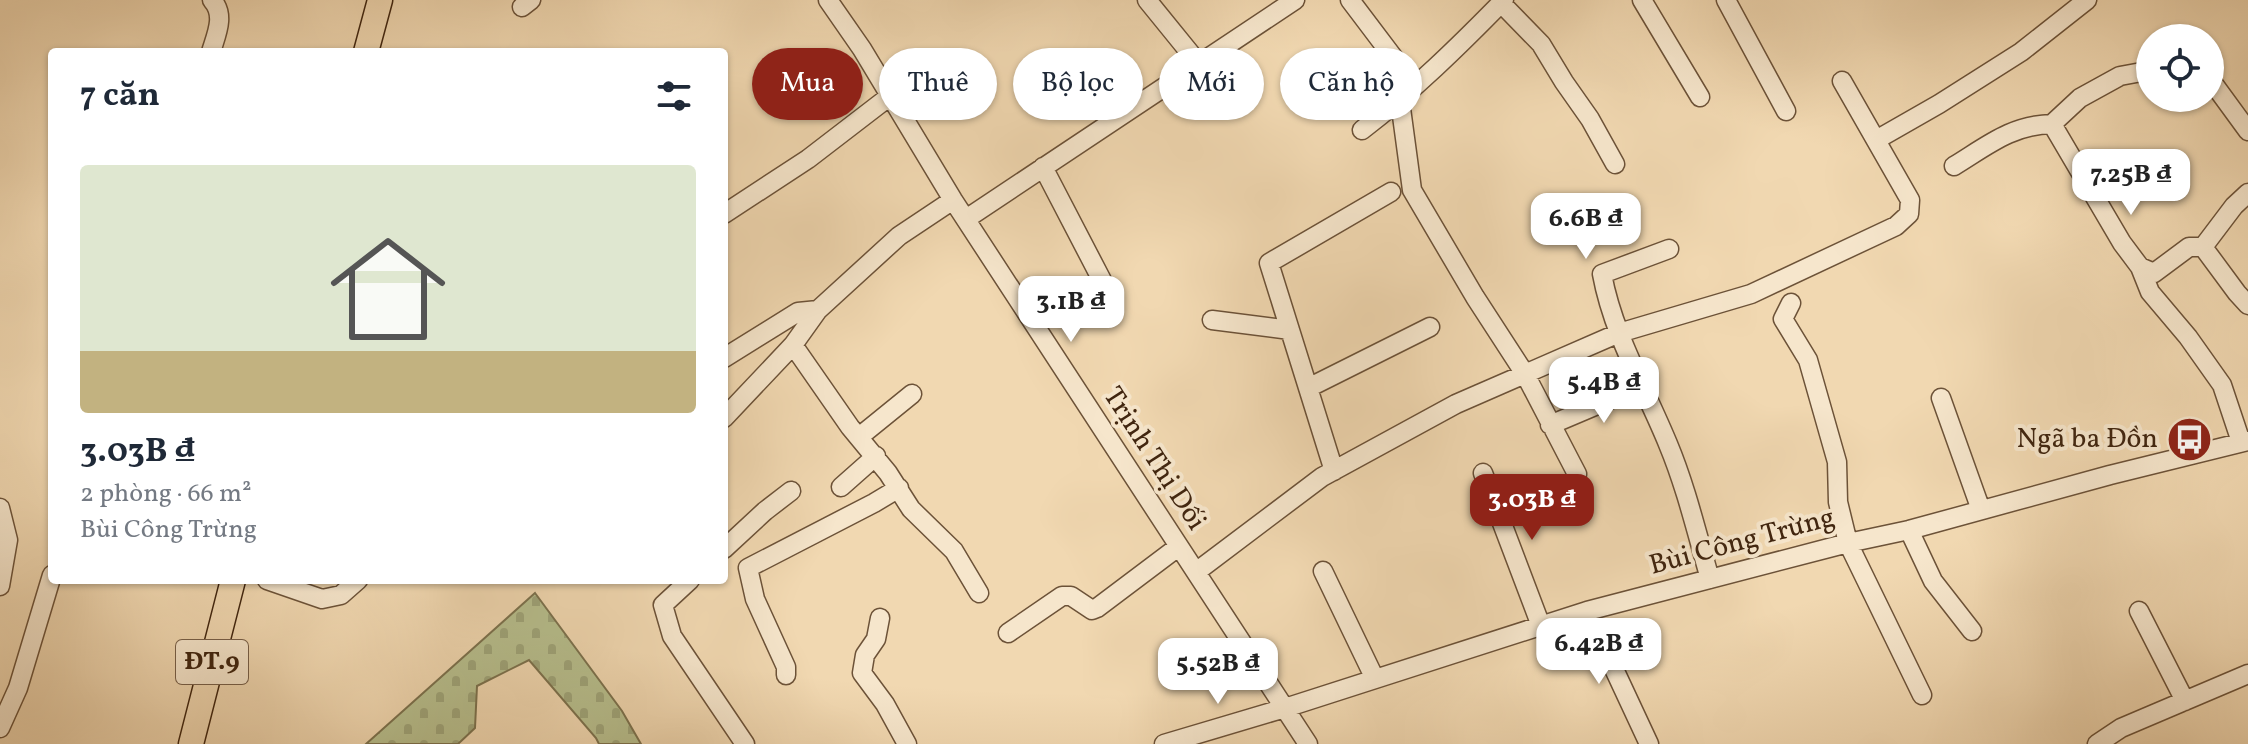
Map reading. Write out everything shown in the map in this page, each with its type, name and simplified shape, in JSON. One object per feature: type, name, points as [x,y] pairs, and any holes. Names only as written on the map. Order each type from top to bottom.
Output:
[{"type":"main road","points":[[354,48],[365,0]]},
{"type":"main road","points":[[367,48],[380,0]]},
{"type":"main road","name":"ĐT.9","points":[[180,744],[220,584]]},
{"type":"main road","name":"ĐT.9","points":[[191,744],[232,584]]},
{"type":"street","points":[[1147,0],[1186,48]]},
{"type":"street","points":[[1223,48],[1295,0]]},
{"type":"street","points":[[1350,0],[1386,48]]},
{"type":"street","points":[[1642,0],[1700,97]]},
{"type":"street","points":[[1726,0],[1786,111]]},
{"type":"street","points":[[1876,140],[2021,52],[2087,0]]},
{"type":"street","name":"Trịnh Thị Dối","points":[[831,1],[879,78]]},
{"type":"street","points":[[212,48],[220,16],[219,2]]},
{"type":"street","points":[[1422,80],[1444,61],[1497,3],[1541,44],[1615,164]]},
{"type":"street","points":[[1954,166],[2017,128],[2052,124],[2080,98],[2120,76],[2136,73]]},
{"type":"street","points":[[1196,572],[1322,477],[1456,404],[1619,333],[1751,294],[1896,226],[1909,214],[1910,200],[1842,81]]},
{"type":"street","points":[[966,219],[1159,90]]},
{"type":"street","points":[[2224,98],[2248,131]]},
{"type":"street","points":[[728,211],[808,159],[879,104]]},
{"type":"street","name":"Trịnh Thị Dối","points":[[905,120],[953,200],[1308,744]]},
{"type":"street","points":[[1362,130],[1375,120]]},
{"type":"street","points":[[1403,120],[1412,190],[1525,374],[1577,474]]},
{"type":"street","points":[[2052,124],[2122,243],[2140,267],[2150,292],[2188,337],[2222,385],[2245,442]]},
{"type":"street","points":[[1043,167],[1108,292]]},
{"type":"street","points":[[1334,471],[1269,263],[1391,192]]},
{"type":"street","points":[[2203,247],[2234,206],[2248,193]]},
{"type":"street","points":[[728,414],[793,345],[818,310],[899,236],[953,200]]},
{"type":"street","points":[[2140,267],[2154,273],[2189,247],[2203,247],[2244,293]]},
{"type":"street","points":[[1669,249],[1602,274],[1619,333],[1669,447],[1710,579]]},
{"type":"street","points":[[1791,303],[1783,319],[1808,360],[1837,462],[1838,502],[1848,543],[1922,695]]},
{"type":"street","points":[[728,354],[798,312],[818,310]]},
{"type":"street","points":[[1212,320],[1290,330]]},
{"type":"street","points":[[1308,388],[1430,327]]},
{"type":"street","points":[[793,345],[876,456],[911,509],[954,551],[979,593]]},
{"type":"street","points":[[1550,425],[1642,386]]},
{"type":"street","points":[[859,437],[912,394]]},
{"type":"street","points":[[1941,398],[1981,510]]},
{"type":"street","name":"Bùi Công Trừng","points":[[1164,744],[1587,611],[2245,442]]},
{"type":"street","points":[[841,487],[876,456]]},
{"type":"street","points":[[1483,473],[1541,626]]},
{"type":"street","points":[[786,675],[786,667],[755,599],[748,568],[899,488]]},
{"type":"street","points":[[728,545],[791,491]]},
{"type":"street","points":[[0,508],[8,540],[0,586]]},
{"type":"street","points":[[1909,530],[1933,581],[1972,631]]},
{"type":"street","points":[[1008,633],[1062,596],[1071,596],[1092,610],[1097,608],[1178,547]]},
{"type":"street","points":[[1323,571],[1375,679]]},
{"type":"street","points":[[0,728],[18,688],[49,584]]},
{"type":"street","points":[[279,584],[322,599],[341,595],[353,584]]},
{"type":"street","points":[[686,584],[663,605],[672,636],[745,744]]},
{"type":"street","points":[[1587,611],[1645,743]]},
{"type":"street","points":[[2139,611],[2185,701]]},
{"type":"street","points":[[880,618],[876,639],[865,655],[862,673],[885,704],[907,744]]},
{"type":"street","points":[[2097,744],[2121,728],[2248,674]]},
{"type":"green space","points":[[535,593],[622,711],[641,744],[599,744],[529,660],[477,686],[475,728],[458,744],[366,744]]},
{"type":"place","name":"Ngã ba Đồn","points":[[2189,439]]}]
